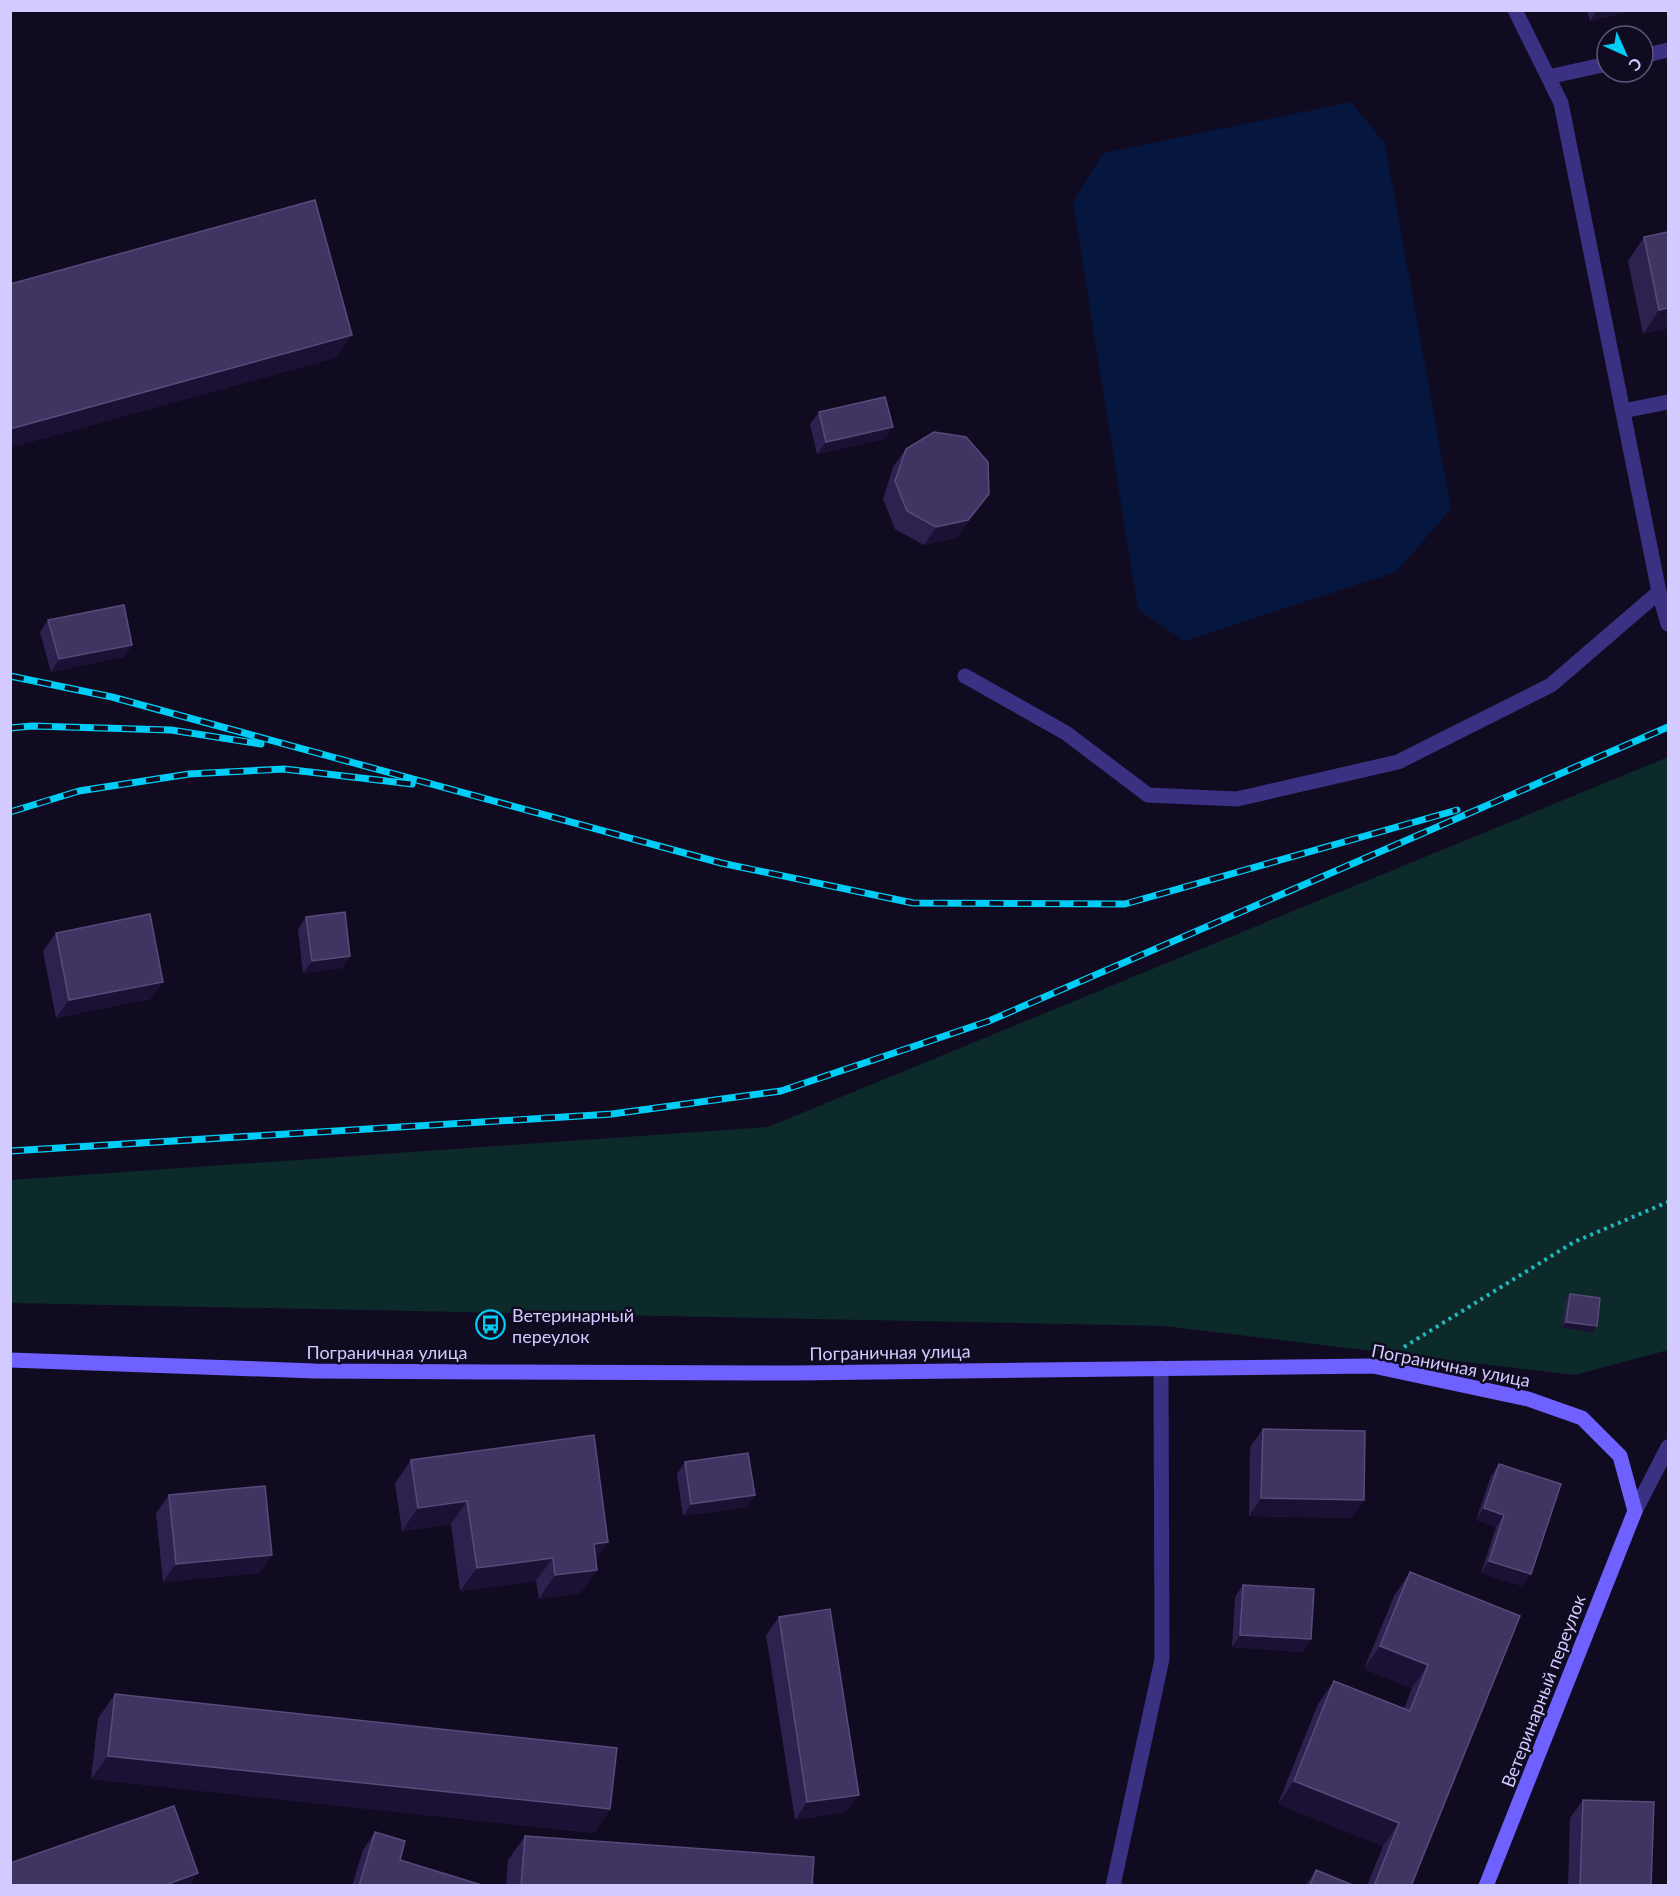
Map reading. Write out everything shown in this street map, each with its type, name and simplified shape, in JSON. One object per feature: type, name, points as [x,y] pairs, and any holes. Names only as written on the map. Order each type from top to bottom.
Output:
[{"type":"main road","name":"Пограничная улица","points":[[10,1360],[315,1371],[795,1373],[1373,1366],[1528,1398],[1582,1418],[1620,1456],[1635,1511]]},
{"type":"main road","name":"Ветеринарный переулок","points":[[1486,1886],[1500,1856],[1635,1511]]},
{"type":"street","points":[[1515,10],[1561,103],[1659,592],[1668,624]]},
{"type":"street","points":[[1548,77],[1595,67]]},
{"type":"street","points":[[1623,411],[1668,402]]},
{"type":"street","points":[[965,676],[1066,733],[1148,795],[1237,799],[1398,762],[1551,686],[1659,592]]},
{"type":"street","points":[[1113,1886],[1162,1659],[1161,1368]]},
{"type":"street","points":[[1635,1511],[1668,1447]]},
{"type":"path","points":[[1373,1366],[1574,1242],[1668,1202]]},
{"type":"green space","points":[[1668,757],[1668,1350],[1575,1375],[1164,1326],[11,1303],[11,1180],[768,1127]]},
{"type":"water","points":[[1351,102],[1385,144],[1451,509],[1396,572],[1185,641],[1138,610],[1073,202],[1103,153]]},
{"type":"building","points":[[315,200],[352,335],[10,429],[10,284]]},
{"type":"building","points":[[1668,232],[1668,308],[1659,310],[1644,237]]},
{"type":"building","points":[[885,397],[893,427],[826,442],[819,412]]},
{"type":"building","points":[[934,432],[966,437],[988,462],[989,494],[968,520],[936,527],[907,511],[895,481],[906,449]]},
{"type":"building","points":[[124,605],[132,645],[59,659],[48,620]]},
{"type":"building","points":[[345,912],[350,956],[312,961],[306,917]]},
{"type":"building","points":[[150,914],[163,982],[69,1000],[56,933]]},
{"type":"building","points":[[1570,1294],[1600,1298],[1597,1326],[1566,1322]]},
{"type":"building","points":[[1263,1429],[1365,1431],[1364,1500],[1261,1498]]},
{"type":"building","points":[[594,1435],[608,1542],[594,1544],[597,1570],[555,1575],[553,1558],[477,1568],[467,1501],[418,1508],[411,1460]]},
{"type":"building","points":[[748,1453],[755,1495],[691,1504],[685,1462]]},
{"type":"building","points":[[1499,1464],[1561,1484],[1531,1574],[1489,1561],[1504,1515],[1484,1508]]},
{"type":"building","points":[[265,1486],[272,1555],[176,1564],[169,1495]]},
{"type":"building","points":[[1410,1572],[1520,1616],[1411,1886],[1374,1886],[1399,1823],[1294,1781],[1334,1681],[1410,1711],[1428,1665],[1380,1646]]},
{"type":"building","points":[[1243,1585],[1314,1589],[1311,1639],[1240,1635]]},
{"type":"building","points":[[830,1609],[859,1795],[807,1802],[779,1617]]},
{"type":"building","points":[[115,1694],[617,1748],[610,1809],[108,1756]]},
{"type":"building","points":[[1583,1800],[1654,1802],[1651,1886],[1580,1886]]},
{"type":"building","points":[[174,1806],[198,1873],[163,1886],[10,1886],[10,1863]]},
{"type":"building","points":[[375,1832],[405,1841],[400,1860],[485,1886],[359,1886]]},
{"type":"building","points":[[525,1836],[814,1857],[812,1886],[521,1886]]},
{"type":"building","points":[[1316,1870],[1355,1886],[1310,1886]]},
{"type":"railway","points":[[10,676],[112,697],[721,863],[913,903],[1125,904],[1457,810]]},
{"type":"railway","points":[[10,728],[32,726],[171,730],[261,744]]},
{"type":"railway","points":[[10,1151],[612,1114],[781,1091],[989,1021],[1668,727]]},
{"type":"railway","points":[[10,812],[79,791],[189,774],[284,769],[412,784]]},
{"type":"place","name":"Ветеринарный переулок","points":[[491,1325]]}]
